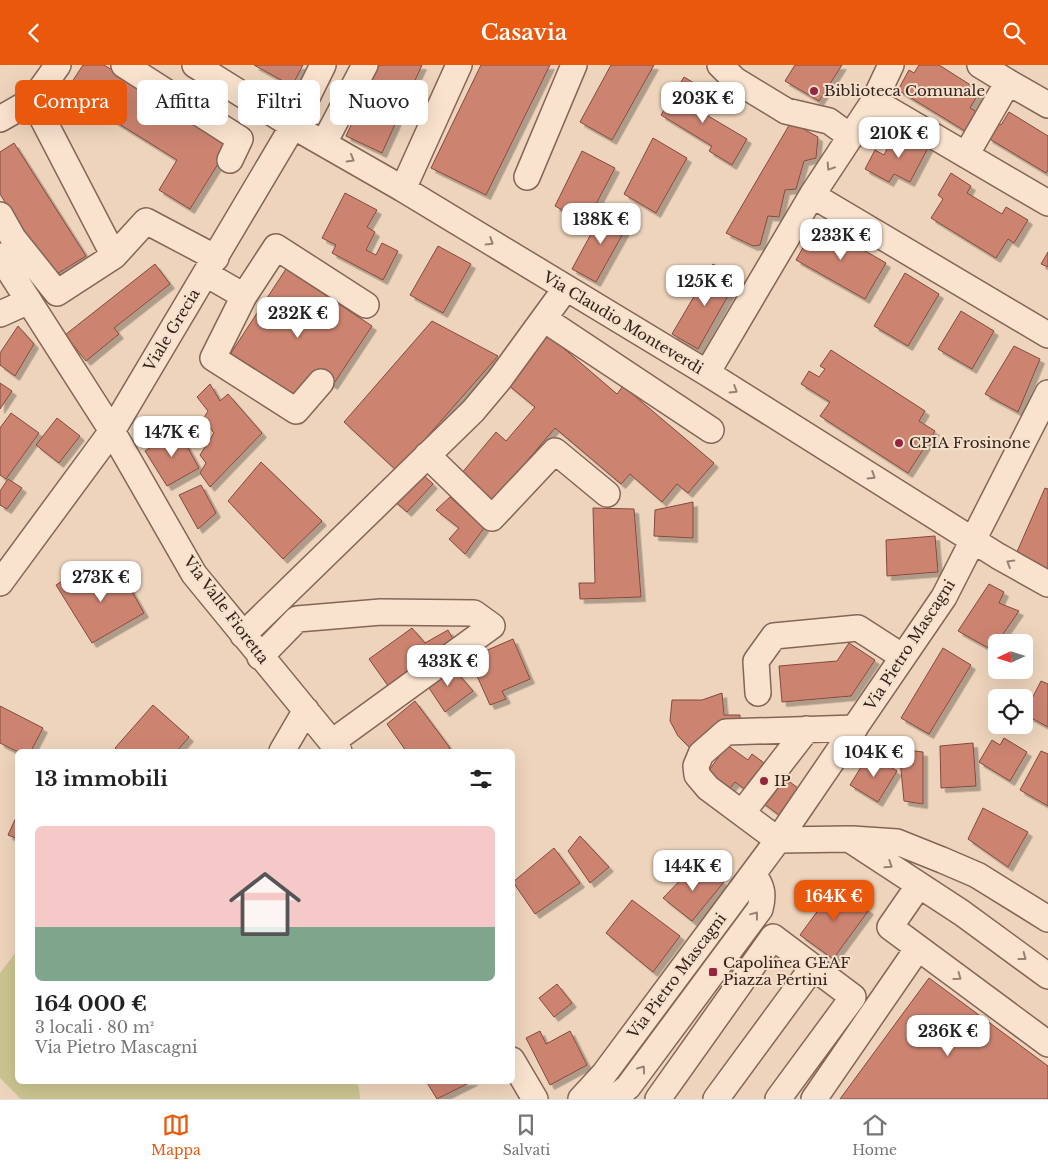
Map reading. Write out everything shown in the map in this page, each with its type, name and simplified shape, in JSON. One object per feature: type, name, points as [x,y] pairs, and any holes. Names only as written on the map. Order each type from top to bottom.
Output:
[{"type":"street","points":[[47,80],[58,65]]},
{"type":"street","points":[[124,65],[240,139],[230,160]]},
{"type":"street","name":"Via Claudio Monteverdi","points":[[195,65],[293,126],[403,189],[706,373],[973,540],[1048,584]]},
{"type":"street","name":"Viale Grecia","points":[[0,583],[7,557],[112,431],[293,126],[323,65]]},
{"type":"street","points":[[324,143],[365,65]]},
{"type":"street","points":[[403,189],[459,65]]},
{"type":"street","points":[[528,177],[574,65]]},
{"type":"street","points":[[720,65],[735,80],[786,111],[829,121],[850,137]]},
{"type":"street","points":[[706,373],[812,195],[874,101],[891,65]]},
{"type":"street","points":[[980,65],[1048,105]]},
{"type":"street","points":[[966,155],[1008,82]]},
{"type":"street","points":[[874,101],[1048,203]]},
{"type":"street","points":[[0,119],[15,110]]},
{"type":"street","points":[[46,125],[114,256]]},
{"type":"street","points":[[812,195],[1048,335]]},
{"type":"street","points":[[0,215],[13,238],[57,293],[114,256],[146,221],[211,266],[244,297]]},
{"type":"street","points":[[321,382],[296,411],[212,358],[244,297],[276,247],[366,305]]},
{"type":"street","name":"Via Valle Fioretta","points":[[0,256],[112,431],[194,574],[335,747]]},
{"type":"street","points":[[243,635],[478,405],[499,380],[566,288]]},
{"type":"street","points":[[0,314],[29,301]]},
{"type":"street","points":[[544,319],[711,430]]},
{"type":"street","name":"Via Pietro Mascagni","points":[[581,1099],[604,1074],[778,840],[944,597],[1048,393]]},
{"type":"street","points":[[427,455],[492,518],[555,451],[607,495]]},
{"type":"street","points":[[260,657],[297,619],[382,612],[474,613],[492,626],[335,747]]},
{"type":"street","points":[[758,693],[756,661],[774,636],[858,628],[903,657]]},
{"type":"street","points":[[283,749],[306,711]]},
{"type":"street","points":[[855,728],[726,732],[701,754],[696,766],[697,775],[708,788],[778,840],[849,839],[897,843],[977,875],[1048,919]]},
{"type":"street","points":[[742,813],[806,729]]},
{"type":"street","points":[[849,839],[962,913],[1048,976]]},
{"type":"street","points":[[606,1099],[619,1094],[628,1087],[760,909],[763,894],[760,884],[753,874]]},
{"type":"street","points":[[919,885],[890,927],[1048,1044]]},
{"type":"street","points":[[658,1099],[773,937],[853,997],[778,1099]]},
{"type":"street","points":[[814,1099],[918,948]]},
{"type":"street","points":[[716,1099],[813,967]]},
{"type":"street","points":[[515,1065],[535,1099]]},
{"type":"street","points":[[515,1074],[524,1099]]},
{"type":"street","name":"Via Pietro Mascagni","points":[[593,1099],[604,1074]]},
{"type":"shaded area","points":[[15,954],[15,1084],[357,1084],[360,1099],[21,1099],[0,1078],[0,973]]},
{"type":"building","points":[[83,65],[104,65],[137,85],[137,125],[202,125],[231,143],[190,209],[159,190],[177,160],[121,125],[127,125],[127,80],[73,80]]},
{"type":"building","points":[[254,65],[303,65],[295,80],[281,80]]},
{"type":"building","points":[[379,65],[422,65],[415,80],[372,80]]},
{"type":"building","points":[[481,65],[550,65],[486,195],[431,168]]},
{"type":"building","points":[[611,65],[654,65],[612,140],[580,122]]},
{"type":"building","name":"Biblioteca Comunale","points":[[795,65],[842,65],[819,101],[785,81]]},
{"type":"building","points":[[919,65],[939,65],[980,91],[970,108],[977,112],[965,131],[898,90],[909,70],[914,73]]},
{"type":"building","points":[[684,77],[699,86],[688,104],[747,139],[732,165],[709,151],[712,146],[661,115]]},
{"type":"building","points":[[1009,112],[1048,136],[1048,170],[1046,173],[988,138],[998,123],[1001,125]]},
{"type":"building","points":[[791,122],[818,137],[816,158],[804,161],[796,189],[785,190],[779,217],[768,216],[760,245],[753,246],[726,233]]},
{"type":"building","points":[[351,125],[395,125],[382,153],[346,136]]},
{"type":"building","points":[[905,131],[930,144],[910,182],[894,174],[889,182],[865,169],[875,150],[884,155],[888,147],[895,150]]},
{"type":"building","points":[[653,138],[687,158],[656,213],[624,194]]},
{"type":"building","points":[[14,143],[86,256],[52,277],[0,194],[0,152]]},
{"type":"building","points":[[582,151],[615,168],[586,223],[555,206]]},
{"type":"building","points":[[951,173],[971,186],[967,193],[1002,214],[1006,207],[1028,220],[1014,243],[1008,239],[996,258],[931,218],[943,199],[938,195]]},
{"type":"building","points":[[345,193],[377,210],[367,227],[375,232],[366,250],[376,255],[382,243],[398,251],[383,280],[332,253],[336,245],[322,238]]},
{"type":"building","points":[[604,210],[630,221],[596,282],[572,269]]},
{"type":"building","points":[[817,223],[886,263],[865,299],[796,260]]},
{"type":"building","points":[[438,246],[471,264],[443,313],[410,295]]},
{"type":"building","points":[[1048,252],[1048,267],[1041,264]]},
{"type":"building","points":[[155,264],[170,284],[114,328],[119,334],[86,361],[65,335]]},
{"type":"building","points":[[713,264],[738,278],[698,349],[672,334]]},
{"type":"building","points":[[286,269],[372,326],[333,385],[317,374],[296,405],[227,359]]},
{"type":"building","points":[[905,273],[939,294],[908,346],[874,326]]},
{"type":"building","points":[[961,311],[994,331],[972,369],[938,349]]},
{"type":"building","points":[[432,321],[498,356],[397,471],[344,422]]},
{"type":"building","points":[[18,326],[34,344],[15,376],[0,365],[0,353]]},
{"type":"building","points":[[548,335],[617,394],[623,386],[714,463],[688,493],[677,484],[662,502],[630,474],[621,484],[555,428],[488,507],[456,480],[496,432],[506,441],[535,407],[507,384]]},
{"type":"building","points":[[1014,346],[1040,359],[1018,412],[985,394]]},
{"type":"building","points":[[831,350],[925,411],[919,421],[935,431],[908,473],[820,416],[830,402],[801,384],[809,371],[819,377],[825,369],[820,366]]},
{"type":"building","points":[[0,383],[12,391],[0,409]]},
{"type":"building","points":[[210,384],[220,401],[228,394],[262,433],[210,487],[200,473],[206,463],[200,455],[214,433],[203,419],[208,411],[197,397]]},
{"type":"building","points":[[11,413],[39,433],[6,479],[0,475],[0,428]]},
{"type":"building","points":[[57,418],[80,436],[59,463],[36,445]]},
{"type":"building","points":[[178,430],[199,468],[167,486],[145,451]]},
{"type":"building","points":[[261,462],[322,521],[283,559],[228,501]]},
{"type":"building","points":[[419,471],[433,484],[407,512],[392,499]]},
{"type":"building","points":[[8,479],[22,488],[7,509],[0,505],[0,491]]},
{"type":"building","points":[[201,485],[216,513],[198,529],[179,495]]},
{"type":"building","points":[[1045,488],[1048,489],[1048,571],[1016,554]]},
{"type":"building","points":[[450,497],[484,528],[465,554],[449,539],[459,528],[436,510]]},
{"type":"building","points":[[693,502],[693,538],[654,536],[655,510]]},
{"type":"building","points":[[593,508],[634,509],[641,597],[580,599],[579,583],[595,583]]},
{"type":"building","points":[[935,536],[938,572],[887,576],[886,540]]},
{"type":"building","points":[[112,564],[130,588],[144,613],[92,643],[56,585],[76,572],[86,586]]},
{"type":"building","points":[[989,584],[1004,592],[999,603],[1019,611],[1003,634],[988,634],[988,648],[958,631]]},
{"type":"building","points":[[412,628],[425,643],[448,630],[456,644],[391,690],[369,659]]},
{"type":"building","points":[[513,639],[530,679],[502,691],[506,699],[490,705],[469,658]]},
{"type":"building","points":[[849,643],[875,660],[851,696],[782,702],[779,666],[837,661]]},
{"type":"building","points":[[943,648],[971,665],[929,734],[901,718]]},
{"type":"building","points":[[448,662],[473,691],[445,712],[425,682]]},
{"type":"building","points":[[1041,681],[1048,684],[1048,727],[1033,719],[1033,697]]},
{"type":"building","points":[[722,693],[724,715],[740,715],[740,722],[693,751],[678,736],[670,721],[672,700],[702,700]]},
{"type":"building","points":[[415,701],[450,748],[405,749],[387,724]]},
{"type":"building","points":[[153,705],[189,737],[179,749],[115,748]]},
{"type":"building","points":[[0,706],[43,728],[32,749],[15,750],[0,743]]},
{"type":"building","points":[[1004,738],[1027,752],[1010,781],[979,762],[992,740],[1000,745]]},
{"type":"building","points":[[973,743],[976,786],[941,788],[940,746]]},
{"type":"building","points":[[727,745],[748,760],[752,754],[798,788],[779,815],[735,782],[727,792],[705,776]]},
{"type":"building","points":[[899,749],[923,752],[923,804],[904,801]]},
{"type":"building","points":[[1041,751],[1048,754],[1048,806],[1020,790]]},
{"type":"building","points":[[869,754],[897,771],[878,802],[850,785]]},
{"type":"building","points":[[983,808],[1028,832],[1008,867],[968,839]]},
{"type":"building","points":[[15,820],[15,838],[8,835]]},
{"type":"building","points":[[580,836],[609,867],[590,883],[568,851]]},
{"type":"building","points":[[554,848],[580,883],[535,914],[515,885],[515,880]]},
{"type":"building","points":[[694,866],[724,882],[692,921],[663,898]]},
{"type":"building","points":[[836,886],[869,910],[833,959],[800,935]]},
{"type":"building","points":[[632,900],[680,936],[653,972],[606,933]]},
{"type":"building","points":[[929,978],[1048,1066],[1048,1099],[840,1099]]},
{"type":"building","points":[[557,984],[572,1003],[554,1017],[539,998]]},
{"type":"building","points":[[540,1031],[546,1044],[570,1031],[587,1065],[550,1085],[526,1038]]},
{"type":"building","points":[[428,1084],[467,1084],[437,1099]]},
{"type":"place","name":"Biblioteca Comunale","points":[[814,91]]},
{"type":"place","name":"CPIA Frosinone","points":[[899,443]]},
{"type":"place","name":"IP","points":[[764,781]]},
{"type":"place","name":"Capolinea GEAF Piazza Pertini","points":[[713,972]]}]
